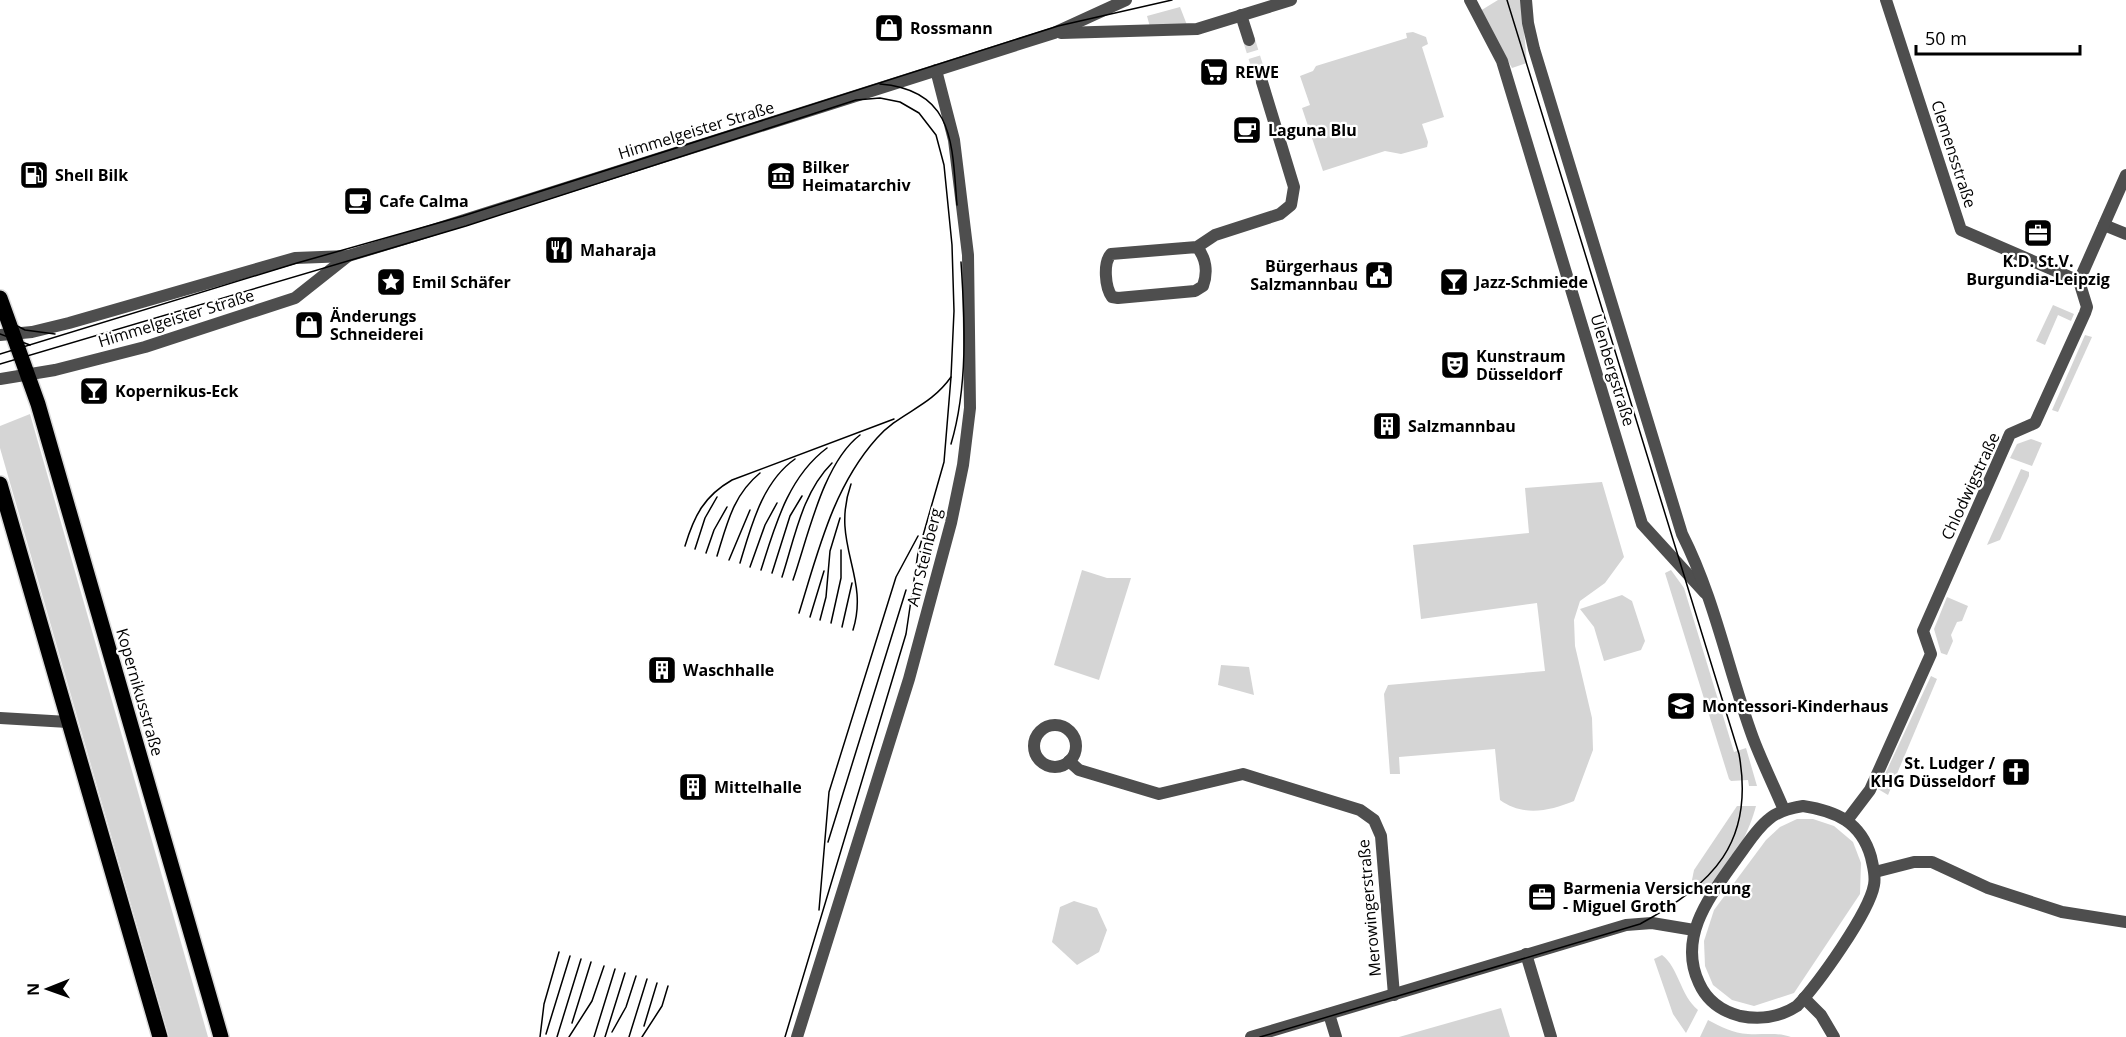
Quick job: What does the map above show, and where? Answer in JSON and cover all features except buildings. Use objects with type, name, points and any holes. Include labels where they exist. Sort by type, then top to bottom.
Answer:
[{"type":"main road","name":"Kopernikusstraße","points":[[0,298],[6,334],[28,374],[221,1037]]},
{"type":"main road","points":[[0,484],[160,1037]]},
{"type":"street","name":"Himmelgeister Straße","points":[[6,334],[32,332],[69,323],[295,258],[348,256],[1054,33],[1126,0]]},
{"type":"street","name":"Himmelgeister Straße","points":[[1054,33],[1197,29],[1291,0]]},
{"type":"street","name":"Ulenbergstraße","points":[[1470,0],[1502,61],[1642,524],[1684,573],[1708,596]]},
{"type":"street","name":"Ulenbergstraße","points":[[1526,0],[1534,50],[1682,534],[1696,562],[1708,596],[1753,739],[1784,810]]},
{"type":"street","name":"Clemensstraße","points":[[1886,0],[1961,230],[2079,281]]},
{"type":"street","points":[[1241,15],[1249,40]]},
{"type":"street","name":"Am Steinberg","points":[[797,1037],[909,679],[951,523],[963,465],[970,408],[968,255],[956,151],[936,70]]},
{"type":"street","points":[[1197,246],[1204,256],[1206,278],[1203,286],[1195,291],[1118,298],[1112,297],[1108,291],[1106,262],[1111,254],[1197,246],[1215,235],[1280,214],[1291,205],[1294,198],[1294,187],[1262,82]]},
{"type":"street","points":[[2079,281],[2126,175]]},
{"type":"street","points":[[2104,225],[2126,234]]},
{"type":"street","name":"Himmelgeister Straße","points":[[0,379],[145,347],[295,298],[348,256]]},
{"type":"street","name":"Chlodwigstraße","points":[[1848,819],[1870,790],[1931,654],[1923,631],[2010,434],[2035,423],[2085,313],[2087,306],[2079,281]]},
{"type":"street","points":[[0,718],[68,722]]},
{"type":"street","name":"Merowingerstraße","points":[[1069,761],[1079,770],[1158,794],[1243,774],[1360,810],[1374,820],[1382,836],[1394,995]]},
{"type":"street","points":[[1803,806],[1818,808],[1848,819],[1860,832],[1875,872],[1869,901],[1804,998],[1786,1013],[1757,1018],[1732,1014],[1712,1003],[1695,973],[1691,951],[1694,930],[1714,891],[1757,831],[1769,818],[1784,810],[1803,806]]},
{"type":"street","points":[[1875,872],[1914,862],[1932,862],[1988,888],[2062,912],[2126,922]]},
{"type":"street","name":"Merowingerstraße","points":[[1251,1037],[1626,925],[1652,923],[1694,930]]},
{"type":"street","points":[[1526,954],[1551,1037]]},
{"type":"street","points":[[1804,998],[1821,1016],[1834,1037]]},
{"type":"street","points":[[1329,1014],[1335,1037]]},
{"type":"shaded area","points":[[1498,0],[1521,0],[1527,63],[1512,68],[1480,11]]},
{"type":"shaded area","points":[[1180,7],[1187,25],[1150,27],[1147,16]]},
{"type":"shaded area","points":[[1413,32],[1426,37],[1428,44],[1422,47],[1444,117],[1422,124],[1428,142],[1427,147],[1401,154],[1385,151],[1323,171],[1302,108],[1310,105],[1300,76],[1313,71],[1316,66],[1407,38],[1406,33]]},
{"type":"shaded area","points":[[2053,305],[2074,314],[2071,321],[2058,315],[2045,345],[2036,341]]},
{"type":"shaded area","points":[[2085,335],[2092,337],[2058,412],[2052,410]]},
{"type":"shaded area","points":[[30,414],[208,1037],[169,1037],[0,448],[0,426]]},
{"type":"shaded area","points":[[2031,439],[2042,443],[2032,466],[2010,458],[2017,444]]},
{"type":"shaded area","points":[[2021,469],[2029,472],[2029,476],[2000,540],[1987,545]]},
{"type":"shaded area","points":[[1602,482],[1624,557],[1605,583],[1580,601],[1574,620],[1575,646],[1592,718],[1593,750],[1574,801],[1537,811],[1518,809],[1500,800],[1495,749],[1399,757],[1400,774],[1390,774],[1384,694],[1388,685],[1545,671],[1537,603],[1421,619],[1413,545],[1529,533],[1525,488]]},
{"type":"shaded area","points":[[1082,570],[1107,578],[1131,578],[1099,680],[1054,665]]},
{"type":"shaded area","points":[[1671,570],[1684,588],[1734,752],[1746,748],[1757,786],[1749,786],[1748,780],[1731,781],[1729,779],[1665,573]]},
{"type":"shaded area","points":[[1622,595],[1632,601],[1645,641],[1641,650],[1604,661],[1594,627],[1580,609]]},
{"type":"shaded area","points":[[1947,597],[1968,606],[1962,621],[1957,622],[1951,635],[1953,641],[1947,655],[1941,653],[1934,629]]},
{"type":"shaded area","points":[[1221,665],[1249,667],[1254,695],[1218,685]]},
{"type":"shaded area","points":[[1931,676],[1937,679],[1888,795],[1878,789]]},
{"type":"shaded area","points":[[1737,806],[1756,806],[1748,830],[1728,865],[1702,893],[1692,880],[1694,870]]},
{"type":"shaded area","points":[[1797,819],[1813,819],[1834,826],[1853,842],[1861,863],[1860,894],[1794,993],[1754,1006],[1732,1000],[1713,985],[1705,966],[1704,941],[1714,910],[1766,840],[1780,827]]},
{"type":"shaded area","points":[[1074,901],[1097,908],[1107,930],[1099,952],[1077,965],[1052,942],[1060,907]]},
{"type":"shaded area","points":[[1662,955],[1668,960],[1687,997],[1698,1010],[1686,1033],[1673,1014],[1654,959]]},
{"type":"shaded area","points":[[1501,1008],[1510,1037],[1399,1037]]},
{"type":"shaded area","points":[[1708,1020],[1737,1032],[1791,1037],[1700,1037]]},
{"type":"tunnel","points":[[1249,40],[1262,82]]},
{"type":"tram line","points":[[0,354],[297,263],[463,216],[1058,26],[1172,0]]},
{"type":"tram line","points":[[1260,1037],[1640,924],[1689,893],[1708,876],[1723,857],[1734,836],[1741,812],[1742,785],[1739,754],[1507,0]]},
{"type":"tram line","points":[[880,84],[905,88],[923,97],[936,109],[945,124],[950,142],[957,205]]},
{"type":"tram line","points":[[0,364],[466,226],[856,100],[880,98],[900,102],[919,113],[936,135],[944,165],[952,245],[954,311],[944,462],[918,553],[906,634],[785,1037]]},
{"type":"tram line","points":[[951,444],[963,377],[964,307],[961,262]]},
{"type":"tram line","points":[[0,317],[25,330],[55,334]]},
{"type":"tram line","points":[[0,334],[30,345]]},
{"type":"tram line","points":[[799,613],[820,544],[849,477],[862,457],[886,429],[933,396],[951,377]]},
{"type":"tram line","points":[[685,546],[696,516],[707,500],[722,486],[732,480],[894,419]]},
{"type":"tram line","points":[[793,580],[826,482],[836,463],[860,435]]},
{"type":"tram line","points":[[761,570],[778,520],[793,488],[802,473],[827,448]]},
{"type":"tram line","points":[[740,563],[759,506],[774,480],[795,459]]},
{"type":"tram line","points":[[782,577],[806,502],[813,488],[832,463]]},
{"type":"tram line","points":[[717,556],[737,500],[760,473]]},
{"type":"tram line","points":[[851,484],[846,505],[845,525],[857,593],[857,611],[853,630]]},
{"type":"tram line","points":[[772,573],[790,516],[802,496]]},
{"type":"tram line","points":[[695,549],[705,518],[717,497]]},
{"type":"tram line","points":[[750,567],[765,525],[777,503]]},
{"type":"tram line","points":[[706,553],[714,530],[727,507]]},
{"type":"tram line","points":[[729,560],[750,510]]},
{"type":"tram line","points":[[820,620],[826,597],[830,551],[840,518]]},
{"type":"tram line","points":[[819,910],[829,792],[896,577],[918,536]]},
{"type":"tram line","points":[[831,623],[841,578],[841,550]]},
{"type":"tram line","points":[[810,617],[824,571]]},
{"type":"tram line","points":[[842,627],[852,583]]},
{"type":"tram line","points":[[828,842],[906,590]]},
{"type":"tram line","points":[[540,1037],[544,1004],[559,952]]},
{"type":"tram line","points":[[546,1034],[570,956]]},
{"type":"tram line","points":[[557,1037],[581,959]]},
{"type":"tram line","points":[[572,1023],[591,962]]},
{"type":"tram line","points":[[569,1037],[592,1001],[604,966]]},
{"type":"tram line","points":[[594,1037],[615,969]]},
{"type":"tram line","points":[[605,1037],[625,973]]},
{"type":"tram line","points":[[612,1032],[626,1007],[636,976]]},
{"type":"tram line","points":[[629,1037],[647,979]]},
{"type":"tram line","points":[[644,1026],[657,983]]},
{"type":"tram line","points":[[642,1037],[662,1006],[668,986]]},
{"type":"place","name":"Rossmann","points":[[889,28]]},
{"type":"place","name":"REWE","points":[[1214,72]]},
{"type":"place","name":"Laguna Blu","points":[[1247,130]]},
{"type":"place","name":"Shell Bilk","points":[[34,175]]},
{"type":"place","name":"Bilker Heimatarchiv","points":[[781,176]]},
{"type":"place","name":"Cafe Calma","points":[[358,201]]},
{"type":"place","name":"K.D. St.V. Burgundia-Leipzig","points":[[2038,233]]},
{"type":"place","name":"Maharaja","points":[[559,250]]},
{"type":"place","name":"Bürgerhaus Salzmannbau","points":[[1379,275]]},
{"type":"place","name":"Emil Schäfer","points":[[391,282]]},
{"type":"place","name":"Jazz-Schmiede","points":[[1454,282]]},
{"type":"place","name":"Änderungs Schneiderei","points":[[309,325]]},
{"type":"place","name":"Kunstraum Düsseldorf","points":[[1455,365]]},
{"type":"place","name":"Kopernikus-Eck","points":[[94,391]]},
{"type":"place","name":"Salzmannbau","points":[[1387,426]]},
{"type":"place","name":"Waschhalle","points":[[662,670]]},
{"type":"place","name":"Montessori-Kinderhaus","points":[[1681,706]]},
{"type":"place","name":"St. Ludger / KHG Düsseldorf","points":[[2016,772]]},
{"type":"place","name":"Mittelhalle","points":[[693,787]]},
{"type":"place","name":"Barmenia Versicherung - Miguel Groth","points":[[1542,897]]}]
